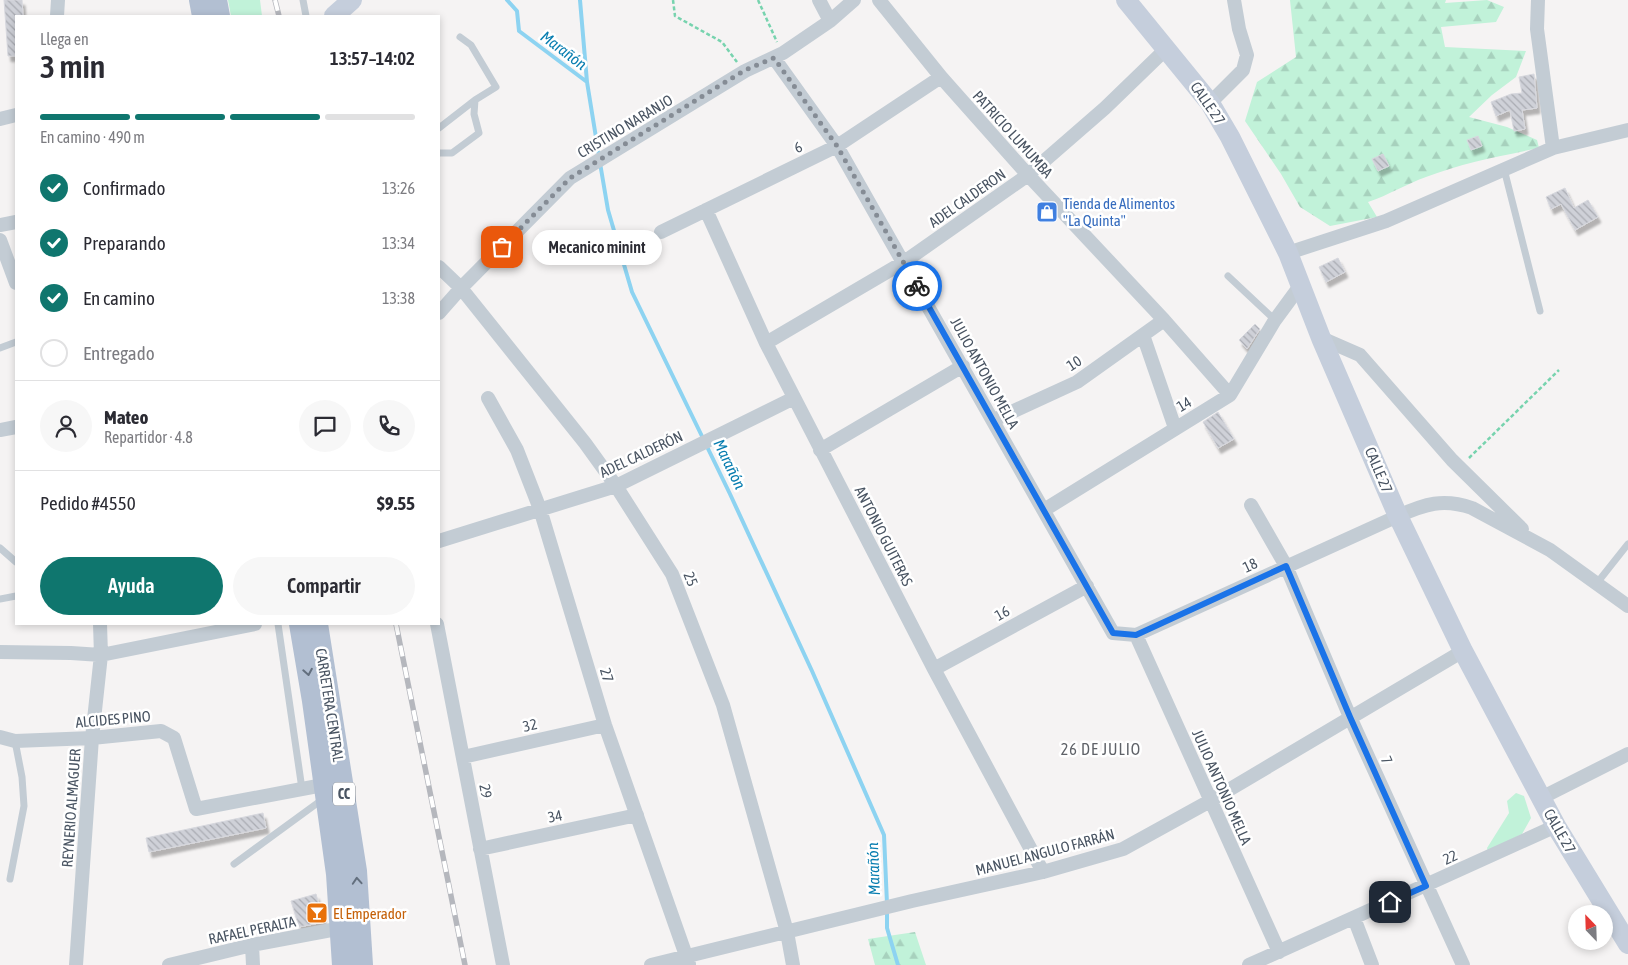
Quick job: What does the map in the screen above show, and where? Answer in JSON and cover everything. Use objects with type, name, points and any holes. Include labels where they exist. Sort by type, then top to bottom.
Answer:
[{"type":"main road","points":[[200,0],[202,15]]},
{"type":"main road","points":[[216,0],[219,15]]},
{"type":"main road","points":[[335,15],[352,0]]},
{"type":"main road","name":"CALLE 27","points":[[1126,0],[1210,103],[1250,176],[1288,253],[1321,338],[1398,516],[1463,651],[1556,826],[1628,944]]},
{"type":"main road","name":"CARRETERA CENTRAL","points":[[300,625],[312,701],[317,790],[337,874],[343,965]]},
{"type":"main road","name":"CARRETERA CENTRAL","points":[[317,625],[356,871],[362,965]]},
{"type":"street","points":[[57,15],[58,0]]},
{"type":"street","points":[[819,0],[830,21]]},
{"type":"street","name":"CRISTINO NARANJO","points":[[440,312],[461,288],[570,178],[745,70],[779,56],[830,21],[854,0]]},
{"type":"street","name":"PATRICIO LUMUMBA","points":[[879,0],[941,76],[1028,175],[1164,320],[1230,395]]},
{"type":"street","points":[[1210,103],[1243,70],[1247,54],[1239,29],[1234,0]]},
{"type":"street","points":[[1538,0],[1537,29],[1552,148]]},
{"type":"street","name":"ADEL CALDERON","points":[[766,344],[904,262],[1028,175],[1105,108],[1166,49]]},
{"type":"street","name":"JULIO ANTONIO MELLA","points":[[779,56],[837,146],[1113,633]]},
{"type":"street","name":"6","points":[[660,232],[837,146],[941,76]]},
{"type":"street","points":[[0,119],[15,115]]},
{"type":"street","points":[[1288,253],[1386,221],[1552,148],[1628,130]]},
{"type":"street","name":"ANTONIO GUITERAS","points":[[706,210],[766,344],[934,669],[1043,872]]},
{"type":"street","points":[[0,225],[15,222]]},
{"type":"street","points":[[0,240],[15,280]]},
{"type":"street","name":"25","points":[[440,268],[461,288],[585,443],[616,486],[672,574],[723,705],[787,932],[793,965]]},
{"type":"street","name":"14","points":[[1044,510],[1230,395],[1275,320],[1300,286]]},
{"type":"street","name":"10","points":[[994,420],[1077,382],[1164,320]]},
{"type":"street","points":[[1143,335],[1175,428]]},
{"type":"street","points":[[1321,338],[1360,355],[1460,468],[1533,540],[1597,582],[1628,606]]},
{"type":"street","points":[[820,450],[963,366]]},
{"type":"street","name":"27","points":[[488,398],[517,450],[540,510],[605,725],[688,961]]},
{"type":"street","name":"ADEL CALDERÓN","points":[[440,541],[616,486],[794,398]]},
{"type":"street","points":[[0,430],[15,426]]},
{"type":"street","name":"18","points":[[1113,633],[1136,635],[1423,505],[1438,502],[1463,505],[1533,540]]},
{"type":"street","name":"7","points":[[1251,505],[1286,566],[1350,717],[1463,965]]},
{"type":"street","name":"16","points":[[934,669],[1087,586]]},
{"type":"street","name":"REYNERIO ALMAGUER","points":[[76,965],[92,738],[101,655],[100,625]]},
{"type":"street","points":[[0,652],[101,655],[197,630],[245,625]]},
{"type":"street","name":"29","points":[[437,625],[503,965]]},
{"type":"street","name":"JULIO ANTONIO MELLA","points":[[1136,635],[1279,952]]},
{"type":"street","name":"MANUEL ANGULO FARRÁN","points":[[651,965],[688,961],[787,932],[912,901],[1043,872],[1122,849],[1210,801],[1463,651]]},
{"type":"street","name":"32","points":[[463,757],[605,725]]},
{"type":"street","name":"ALCIDES PINO","points":[[0,737],[15,741],[92,738],[161,731],[174,738],[196,808],[317,790]]},
{"type":"street","points":[[1541,798],[1628,754]]},
{"type":"street","name":"34","points":[[480,849],[636,815]]},
{"type":"street","name":"22","points":[[1249,965],[1556,826]]},
{"type":"street","points":[[1354,918],[1372,965]]},
{"type":"street","name":"RAFAEL PERALTA","points":[[169,965],[252,945],[342,928]]},
{"type":"street","points":[[252,945],[253,965]]},
{"type":"lane","points":[[302,0],[306,15]]},
{"type":"lane","points":[[440,127],[475,100],[496,87],[471,45],[460,37]]},
{"type":"lane","points":[[440,153],[452,153],[479,133],[474,114],[475,100]]},
{"type":"lane","points":[[1504,169],[1540,311]]},
{"type":"lane","points":[[1228,276],[1275,320]]},
{"type":"lane","points":[[0,348],[15,342]]},
{"type":"lane","points":[[1597,582],[1628,544]]},
{"type":"lane","points":[[0,548],[15,561]]},
{"type":"lane","points":[[0,598],[15,596]]},
{"type":"lane","points":[[234,864],[317,790],[278,625]]},
{"type":"lane","points":[[10,879],[24,806],[22,777],[15,741]]},
{"type":"path","points":[[673,0],[675,16],[722,42],[745,70]]},
{"type":"path","points":[[758,0],[779,56]]},
{"type":"path","points":[[1460,468],[1559,370]]},
{"type":"green space","points":[[228,0],[260,0],[262,15],[231,15]]},
{"type":"green space","points":[[1290,0],[1446,0],[1445,3],[1487,0],[1504,7],[1496,22],[1441,27],[1445,47],[1526,51],[1516,77],[1492,95],[1469,117],[1507,127],[1537,140],[1539,148],[1468,164],[1426,177],[1368,202],[1377,217],[1330,226],[1300,207],[1281,174],[1245,121],[1257,82],[1296,57]]},
{"type":"green space","points":[[1516,793],[1524,796],[1531,818],[1522,834],[1488,852],[1487,848],[1509,813],[1507,801]]},
{"type":"green space","points":[[915,932],[926,965],[875,965],[868,939]]},
{"type":"building","points":[[4,0],[22,0],[23,15],[15,15],[15,56],[8,56]]},
{"type":"building","points":[[1534,74],[1537,108],[1522,110],[1525,129],[1514,131],[1510,110],[1496,116],[1491,102],[1511,94],[1522,93],[1519,77]]},
{"type":"building","points":[[1478,136],[1482,146],[1471,150],[1467,140]]},
{"type":"building","points":[[1383,154],[1389,166],[1378,171],[1372,159]]},
{"type":"building","points":[[1565,188],[1574,208],[1588,200],[1598,217],[1575,230],[1561,204],[1551,209],[1546,197]]},
{"type":"building","points":[[1338,258],[1345,272],[1326,282],[1319,267]]},
{"type":"building","points":[[1255,324],[1260,329],[1247,349],[1239,340]]},
{"type":"building","points":[[1218,412],[1234,439],[1218,448],[1203,422]]},
{"type":"building","points":[[263,813],[266,828],[149,852],[146,838]]},
{"type":"building","points":[[316,894],[324,922],[299,927],[291,901]]},
{"type":"waterway","name":"Marañón","points":[[507,0],[517,11],[519,31],[587,82],[599,156]]},
{"type":"waterway","points":[[580,0],[587,82]]},
{"type":"waterway","name":"Marañón","points":[[600,163],[608,210],[632,292],[730,494],[812,671],[884,835],[887,904]]},
{"type":"waterway","name":"Marañón","points":[[887,911],[887,928],[898,965]]},
{"type":"railway","points":[[275,0],[279,15]]},
{"type":"railway","points":[[396,625],[465,965]]},
{"type":"way so far","points":[[502,247],[570,178],[745,70],[774,58],[837,146],[917,286]]},
{"type":"place","name":"Tienda de Alimentos \"La Quinta\"","points":[[1047,212]]},
{"type":"place","name":"Mecanico minint","points":[[502,247]]},
{"type":"place","name":"El Emperador","points":[[317,913]]},
{"type":"district","name":"26 DE JULIO","points":[[1101,749]]},
{"type":"route","points":[[917,286],[1113,633],[1136,635],[1286,566],[1350,717],[1426,886],[1390,902]]}]
